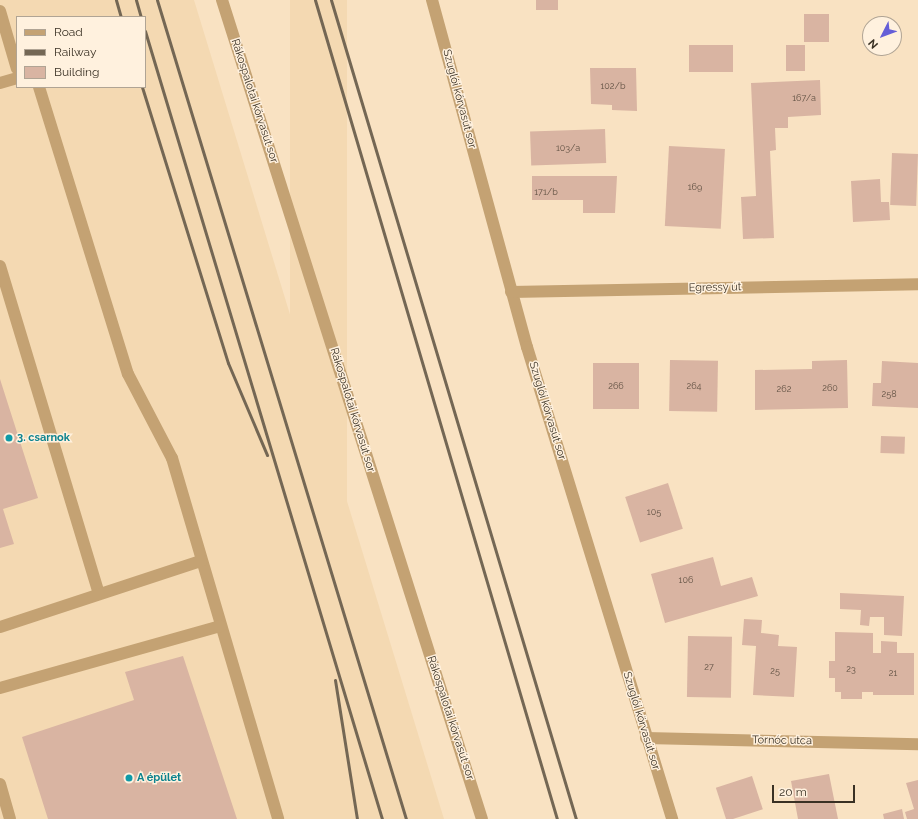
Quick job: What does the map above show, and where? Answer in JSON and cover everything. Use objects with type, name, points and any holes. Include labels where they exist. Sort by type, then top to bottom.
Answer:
[{"type":"street","name":"Rákospalotai körvasút sor","points":[[222,0],[482,819]]},
{"type":"street","name":"Szuglói körvasút sor","points":[[432,0],[511,292],[672,819]]},
{"type":"street","points":[[0,11],[16,66]]},
{"type":"street","points":[[0,83],[16,78]]},
{"type":"street","points":[[39,88],[128,374],[172,458],[220,626],[278,819]]},
{"type":"street","points":[[0,266],[99,593]]},
{"type":"street","name":"Egressy út","points":[[511,292],[918,284]]},
{"type":"street","points":[[0,627],[99,593],[201,561]]},
{"type":"street","points":[[0,688],[220,626]]},
{"type":"street","name":"Tornóc utca","points":[[646,738],[918,744]]},
{"type":"street","points":[[0,784],[10,819]]},
{"type":"shaded area","points":[[0,0],[194,0],[444,819],[0,819]]},
{"type":"shaded area","points":[[290,0],[347,0],[347,819],[290,819]]},
{"type":"building","points":[[536,0],[558,0],[558,10],[536,10]]},
{"type":"building","points":[[804,14],[829,14],[829,42],[804,42]]},
{"type":"building","points":[[689,45],[733,45],[733,72],[689,72]]},
{"type":"building","points":[[786,45],[805,45],[805,71],[786,71]]},
{"type":"building","points":[[590,68],[636,68],[637,111],[612,110],[612,105],[591,104]]},
{"type":"building","points":[[820,80],[821,115],[788,117],[788,128],[775,128],[776,150],[770,151],[774,238],[743,239],[741,197],[756,196],[751,83]]},
{"type":"building","points":[[605,129],[606,163],[531,166],[530,132]]},
{"type":"building","points":[[669,146],[725,149],[721,229],[665,226]]},
{"type":"building","points":[[892,153],[918,154],[916,206],[890,205]]},
{"type":"building","points":[[532,176],[617,176],[615,213],[583,213],[583,200],[532,200]]},
{"type":"building","points":[[880,179],[881,202],[889,202],[890,220],[853,222],[851,181]]},
{"type":"building","points":[[670,360],[718,361],[717,412],[669,411]]},
{"type":"building","points":[[847,360],[848,408],[755,410],[755,370],[812,369],[812,361]]},
{"type":"building","points":[[882,361],[918,363],[918,408],[872,406],[873,383],[881,383]]},
{"type":"building","points":[[593,363],[639,363],[639,409],[593,409]]},
{"type":"building","name":"3. csarnok","points":[[0,379],[38,498],[3,509],[14,544],[0,548]]},
{"type":"building","points":[[881,436],[905,437],[904,454],[880,453]]},
{"type":"building","points":[[668,483],[683,529],[640,543],[625,497]]},
{"type":"building","points":[[713,557],[721,586],[752,577],[758,596],[665,623],[651,574]]},
{"type":"building","points":[[840,593],[904,596],[902,636],[884,635],[884,617],[870,617],[869,626],[860,625],[861,610],[840,609]]},
{"type":"building","points":[[744,619],[762,620],[761,633],[779,635],[778,646],[797,647],[794,697],[753,695],[756,646],[742,645]]},
{"type":"building","points":[[835,632],[873,633],[873,653],[881,653],[881,641],[897,642],[897,653],[914,653],[914,695],[873,695],[873,692],[862,692],[862,699],[841,699],[841,692],[835,692],[835,678],[829,678],[829,661],[835,661]]},
{"type":"building","points":[[688,636],[732,637],[731,698],[687,697]]},
{"type":"building","name":"A épület","points":[[183,656],[237,819],[48,819],[22,737],[134,700],[125,672]]},
{"type":"building","points":[[829,774],[838,819],[798,819],[791,781]]},
{"type":"building","points":[[752,776],[763,809],[733,819],[726,819],[716,788]]},
{"type":"building","points":[[918,780],[918,819],[907,819],[905,812],[914,809],[906,783]]},
{"type":"building","points":[[902,809],[904,819],[884,819],[883,814]]},
{"type":"railway","points":[[116,0],[121,16]]},
{"type":"railway","points":[[136,0],[141,16]]},
{"type":"railway","points":[[157,0],[406,819]]},
{"type":"railway","points":[[315,0],[557,819]]},
{"type":"railway","points":[[331,0],[576,819]]},
{"type":"railway","points":[[146,34],[382,819]]},
{"type":"railway","points":[[142,88],[228,363],[267,455]]},
{"type":"railway","points":[[335,680],[357,819]]},
{"type":"place","name":"3. csarnok","points":[[9,438]]},
{"type":"place","name":"A épület","points":[[129,778]]}]
